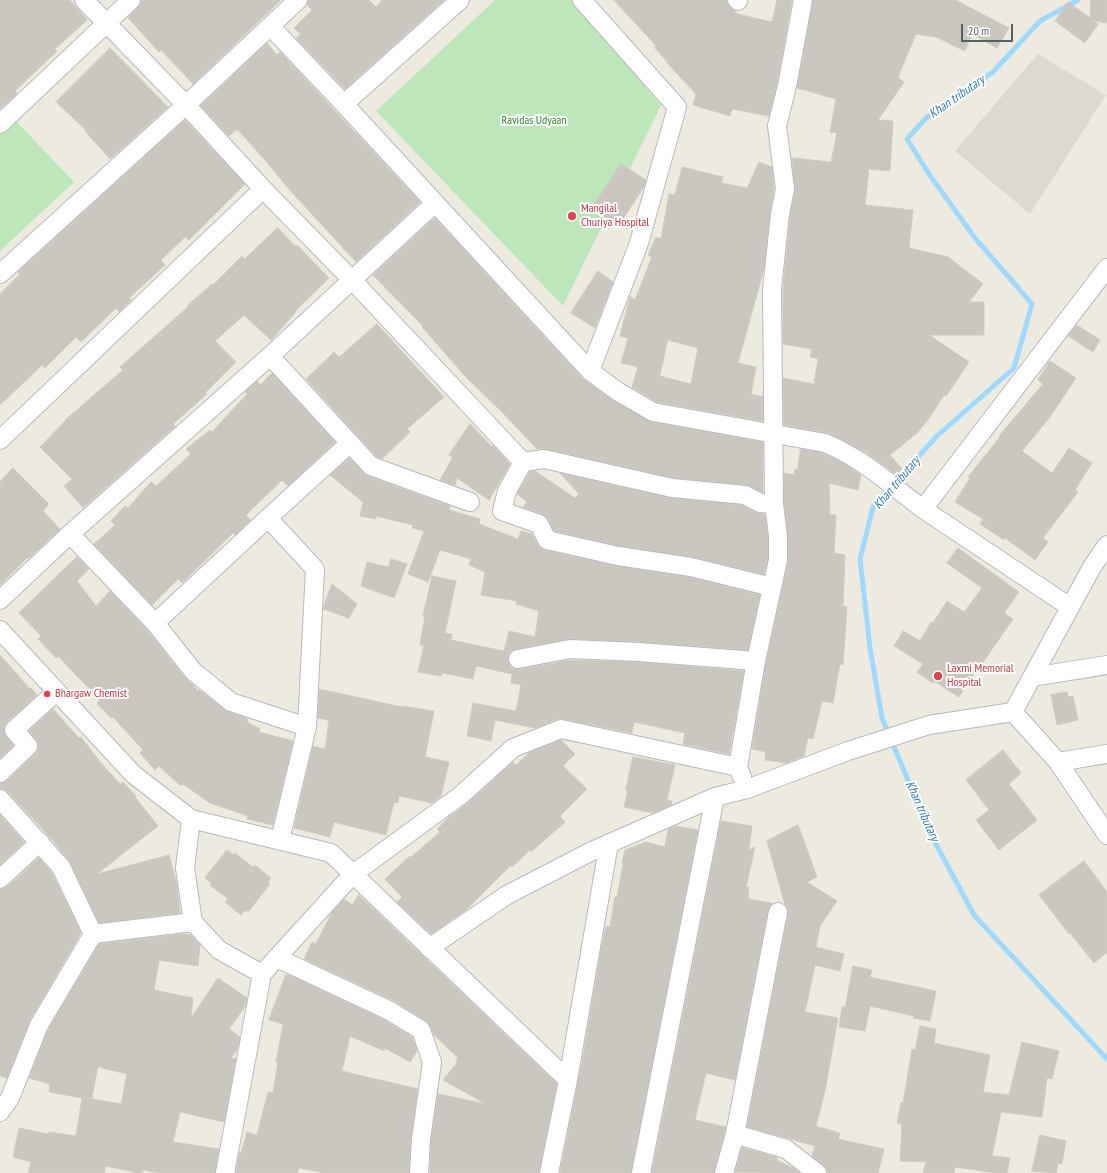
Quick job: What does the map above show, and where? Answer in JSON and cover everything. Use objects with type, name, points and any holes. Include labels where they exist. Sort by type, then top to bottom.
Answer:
[{"type":"street","points":[[84,0],[186,105],[263,189],[353,280],[523,462]]},
{"type":"street","points":[[0,124],[131,0]]},
{"type":"street","points":[[0,274],[186,105],[298,0]]},
{"type":"street","points":[[344,104],[460,0]]},
{"type":"street","points":[[582,0],[677,107],[639,242],[590,371]]},
{"type":"street","points":[[747,789],[738,767],[756,661],[778,560],[778,536],[774,504],[772,289],[780,214],[785,189],[777,126],[787,86],[803,0]]},
{"type":"street","points":[[270,26],[344,104],[590,371],[617,391],[653,412],[825,442],[838,448],[873,471],[918,505],[1070,607]]},
{"type":"street","points":[[0,440],[263,189]]},
{"type":"street","points":[[0,600],[70,534],[270,356],[435,203]]},
{"type":"street","points":[[918,505],[1107,268]]},
{"type":"street","points":[[270,356],[371,466],[470,502]]},
{"type":"street","points":[[155,623],[350,443]]},
{"type":"street","points":[[523,462],[544,459],[672,488],[745,495],[760,503],[774,504]]},
{"type":"street","points":[[523,462],[507,491],[502,511],[539,524],[546,540],[618,556],[691,567],[772,587]]},
{"type":"street","points":[[268,518],[315,569],[307,727],[280,840]]},
{"type":"street","points":[[70,534],[155,623],[193,671],[231,702],[307,727]]},
{"type":"street","points":[[1013,712],[1092,567],[1107,545]]},
{"type":"street","points":[[0,630],[133,774],[191,819],[331,853],[568,1080]]},
{"type":"street","points":[[518,659],[570,649],[639,652],[756,661]]},
{"type":"street","points":[[1032,677],[1107,665]]},
{"type":"street","points":[[0,773],[28,746],[14,730],[56,692]]},
{"type":"street","points":[[429,948],[507,895],[609,843],[715,797],[747,789],[848,751],[929,725],[1013,712]]},
{"type":"street","points":[[1013,712],[1058,762],[1107,834]]},
{"type":"street","points":[[225,1173],[262,974],[354,874],[461,795],[513,748],[561,729],[738,767]]},
{"type":"street","points":[[1058,762],[1107,754]]},
{"type":"street","points":[[641,1173],[715,797]]},
{"type":"street","points":[[0,799],[61,867],[93,934]]},
{"type":"street","points":[[191,819],[185,868],[193,922],[219,950],[262,974]]},
{"type":"street","points":[[0,879],[40,842]]},
{"type":"street","points":[[549,1173],[568,1080],[609,843]]},
{"type":"street","points":[[724,1173],[735,1134],[778,912]]},
{"type":"street","points":[[93,934],[193,922]]},
{"type":"street","points":[[0,1112],[10,1098],[39,1025],[93,934]]},
{"type":"street","points":[[277,958],[390,1011],[421,1030],[432,1062],[421,1139],[419,1173]]},
{"type":"street","points":[[735,1134],[786,1149],[817,1173]]},
{"type":"shaded area","points":[[1038,54],[1106,95],[1030,214],[955,151]]},
{"type":"green space","name":"Ravidas Udyaan","points":[[495,0],[571,0],[661,105],[563,306],[376,111]]},
{"type":"green space","points":[[12,117],[74,182],[0,251],[0,128]]},
{"type":"building","points":[[0,0],[70,0],[87,20],[55,49],[57,51],[15,91],[17,94],[0,109]]},
{"type":"building","points":[[141,0],[281,0],[193,84],[161,50],[159,52],[128,18],[138,7]]},
{"type":"building","points":[[308,0],[369,0],[376,7],[382,0],[444,0],[345,89],[296,38],[301,34],[294,28],[312,10],[307,5]]},
{"type":"building","points":[[614,0],[726,0],[730,7],[738,14],[772,22],[777,0],[792,0],[777,84],[769,116],[732,109],[730,116],[693,105],[696,94],[667,63],[654,47],[656,46]]},
{"type":"building","points":[[813,0],[955,0],[1009,28],[997,48],[972,34],[965,51],[936,37],[916,34],[898,77],[904,82],[878,120],[893,121],[890,171],[869,169],[865,205],[913,210],[909,248],[948,257],[983,284],[969,302],[984,302],[984,335],[929,335],[969,362],[946,396],[944,395],[928,420],[917,433],[890,455],[903,470],[897,475],[867,453],[829,433],[784,425],[783,378],[814,384],[818,359],[810,357],[812,349],[783,344],[783,290],[790,216],[795,191],[792,158],[831,162],[837,133],[830,132],[836,99],[797,88]]},
{"type":"building","points":[[1091,0],[1107,0],[1107,23],[1093,21],[1098,24],[1085,43],[1055,21],[1068,2],[1090,18]]},
{"type":"building","points":[[267,43],[277,55],[280,52],[420,202],[356,262],[287,187],[237,129],[229,136],[201,106]]},
{"type":"building","points":[[110,48],[168,107],[110,159],[85,131],[86,130],[56,102]]},
{"type":"building","points":[[185,120],[245,184],[189,240],[185,237],[161,260],[165,265],[129,298],[131,300],[119,312],[116,308],[81,342],[76,337],[45,368],[42,365],[0,405],[0,294],[20,274],[18,272]]},
{"type":"building","points":[[759,162],[772,167],[774,189],[764,269],[738,363],[756,367],[751,394],[763,397],[763,421],[657,402],[632,387],[638,367],[621,363],[628,338],[620,336],[630,296],[635,300],[652,257],[648,255],[656,237],[661,239],[669,194],[675,195],[682,167],[723,177],[721,183],[747,188]],"holes":[[[668,340],[698,348],[691,384],[660,376]]]},
{"type":"building","points":[[621,164],[646,180],[644,187],[619,225],[592,208]]},
{"type":"building","points":[[435,218],[582,378],[611,399],[651,422],[763,442],[763,493],[746,485],[674,478],[546,449],[537,449],[466,377],[422,327],[423,326],[373,275]]},
{"type":"building","points":[[278,228],[329,278],[295,311],[296,312],[271,340],[244,315],[215,341],[236,362],[205,393],[207,394],[173,424],[175,426],[83,508],[64,486],[72,479],[40,447],[65,420],[123,370],[120,367],[188,307],[187,306],[212,284],[213,285],[242,256],[244,259]]},
{"type":"building","points":[[598,271],[613,282],[595,328],[571,313]]},
{"type":"building","points":[[377,324],[444,397],[407,429],[410,432],[382,459],[377,457],[306,379],[334,352],[339,357]]},
{"type":"building","points":[[1077,325],[1100,340],[1093,352],[1068,336]]},
{"type":"building","points":[[1050,361],[1076,378],[1050,417],[1022,451],[1052,473],[1069,448],[1092,463],[1075,490],[1078,492],[1043,538],[1048,542],[1035,560],[1005,538],[1004,540],[980,524],[983,519],[955,502],[970,478],[968,477],[1000,437],[999,436],[1043,384],[1038,380]]},
{"type":"building","points":[[272,373],[335,442],[288,486],[282,480],[246,515],[250,520],[235,535],[233,533],[182,583],[178,579],[152,605],[94,544],[115,525],[111,521],[125,506],[128,508],[151,482],[156,486],[191,454],[186,449],[210,430],[212,432],[247,394],[245,392],[257,381],[260,385]]},
{"type":"building","points":[[470,424],[492,447],[493,445],[510,464],[489,500],[457,478],[455,485],[440,480],[453,457],[449,455]]},
{"type":"building","points":[[801,449],[822,453],[846,465],[861,475],[858,490],[829,483],[830,515],[836,515],[834,553],[845,555],[843,606],[847,607],[843,665],[840,664],[833,703],[822,701],[813,739],[808,738],[804,756],[786,763],[765,760],[766,752],[752,749],[766,663],[788,562],[788,536],[784,503],[784,473],[794,475],[795,469],[797,470]]},
{"type":"building","points":[[349,458],[367,476],[450,506],[449,510],[480,519],[479,524],[518,539],[521,531],[532,534],[538,545],[544,550],[616,566],[689,577],[760,595],[748,650],[640,642],[570,639],[516,649],[511,651],[508,656],[510,666],[514,669],[571,660],[638,662],[744,671],[729,754],[683,744],[685,733],[634,722],[632,733],[563,719],[557,719],[548,723],[544,722],[546,724],[535,728],[495,720],[491,741],[467,736],[473,703],[516,711],[521,685],[511,683],[512,674],[476,666],[473,679],[442,673],[441,676],[418,672],[424,645],[420,645],[425,616],[423,616],[432,576],[456,581],[445,633],[452,634],[451,640],[504,651],[509,631],[535,637],[539,611],[516,604],[517,601],[481,595],[485,572],[469,565],[471,559],[440,550],[428,582],[408,574],[424,531],[412,528],[413,525],[376,516],[376,519],[360,516],[363,502],[330,475]]},
{"type":"building","points":[[13,468],[49,504],[43,511],[60,529],[29,558],[28,557],[0,585],[0,482]]},
{"type":"building","points":[[535,471],[575,498],[579,494],[560,473],[670,498],[742,505],[755,512],[765,514],[768,537],[768,559],[764,574],[693,557],[620,546],[554,531],[548,519],[543,514],[523,507],[527,502],[517,494],[530,472]]},
{"type":"building","points":[[958,548],[1019,592],[1004,613],[1013,619],[977,671],[976,670],[959,697],[934,681],[932,683],[917,672],[923,664],[894,646],[903,631],[920,641],[931,622],[933,623],[947,601],[964,612],[982,588],[947,563]]},
{"type":"building","points":[[77,557],[89,569],[77,581],[96,606],[110,591],[147,630],[185,678],[198,691],[199,690],[225,710],[246,718],[248,720],[247,722],[260,729],[259,732],[293,741],[273,825],[247,819],[248,816],[210,803],[183,784],[181,786],[159,766],[155,770],[140,753],[143,750],[113,717],[111,718],[97,703],[100,700],[58,656],[56,658],[38,639],[41,636],[19,613]]},
{"type":"building","points":[[391,559],[407,564],[394,598],[361,586],[367,562],[388,567]]},
{"type":"building","points":[[332,584],[357,604],[349,618],[323,609]]},
{"type":"building","points":[[0,655],[37,695],[4,726],[4,732],[14,745],[0,758]]},
{"type":"building","points":[[319,689],[402,707],[434,711],[425,757],[449,762],[441,796],[432,803],[399,796],[398,803],[394,802],[386,835],[334,822],[330,837],[294,828],[313,746],[325,749],[329,720],[318,718]]},
{"type":"building","points":[[1067,692],[1068,697],[1073,696],[1078,720],[1057,725],[1051,695]]},
{"type":"building","points":[[53,709],[79,738],[81,737],[100,762],[120,784],[123,782],[136,796],[135,797],[158,826],[97,874],[169,855],[177,885],[180,913],[99,923],[69,860],[8,792],[4,789],[0,789],[0,783],[7,781],[36,753],[38,743],[29,731]]},
{"type":"building","points":[[561,740],[575,754],[563,766],[587,789],[560,816],[565,822],[531,852],[530,850],[512,867],[511,865],[466,910],[431,934],[397,902],[402,897],[385,879],[410,856],[411,857],[440,832],[437,829],[448,818],[468,803],[513,762],[516,765],[530,752]]},
{"type":"building","points":[[1003,750],[1021,773],[1009,784],[1037,820],[999,850],[976,820],[989,810],[966,780]]},
{"type":"building","points":[[633,757],[675,765],[667,800],[672,801],[671,805],[653,813],[624,807]]},
{"type":"building","points":[[0,815],[24,842],[0,865]]},
{"type":"building","points":[[721,821],[752,826],[749,850],[755,847],[746,887],[749,887],[748,899],[772,903],[768,910],[735,1080],[706,1073],[695,1120],[726,1127],[714,1173],[652,1173]]},
{"type":"building","points":[[798,825],[817,877],[807,882],[837,901],[820,926],[816,947],[844,954],[840,971],[815,965],[805,1012],[838,1018],[825,1091],[816,1126],[840,1133],[838,1139],[884,1149],[878,1173],[827,1173],[827,1169],[824,1165],[812,1156],[815,1146],[747,1127],[788,914],[788,909],[785,905],[767,841]]},
{"type":"building","points":[[676,826],[698,830],[631,1173],[560,1173],[584,1052],[601,950],[606,926],[610,927],[625,850],[646,842],[665,847],[668,829]]},
{"type":"building","points":[[227,850],[234,855],[235,853],[253,867],[255,865],[271,878],[268,882],[270,884],[248,912],[245,910],[241,915],[225,902],[228,899],[210,885],[211,883],[205,878]]},
{"type":"building","points":[[39,858],[52,873],[81,933],[30,1020],[7,1078],[0,1076],[0,889],[7,887]]},
{"type":"building","points":[[1084,861],[1107,892],[1107,952],[1094,963],[1070,933],[1069,934],[1039,895]]},
{"type":"building","points":[[359,895],[557,1084],[539,1173],[430,1173],[431,1140],[438,1094],[486,1104],[443,1080],[457,1063],[456,1061],[458,1058],[434,1035],[431,1027],[426,1021],[394,1001],[304,959],[312,942],[316,944],[332,912],[344,899],[352,905]]},
{"type":"building","points":[[183,934],[191,935],[200,945],[198,966],[159,960],[154,990],[193,998],[191,1018],[218,978],[247,998],[246,1005],[229,1029],[240,1037],[237,1050],[231,1058],[236,1059],[224,1122],[180,1112],[173,1142],[219,1149],[215,1173],[160,1173],[143,1170],[142,1173],[138,1173],[106,1166],[104,1173],[28,1173],[31,1162],[13,1157],[19,1128],[48,1134],[49,1132],[76,1136],[82,1098],[49,1092],[50,1084],[29,1078],[48,1030],[99,944]],"holes":[[[98,1067],[127,1074],[121,1104],[92,1099]]]},
{"type":"building","points":[[853,966],[872,970],[870,977],[936,991],[930,1021],[913,1018],[914,1016],[870,1006],[865,1031],[839,1027],[842,1007],[845,1007]]},
{"type":"building","points":[[286,975],[292,976],[385,1020],[412,1037],[417,1051],[410,1062],[385,1048],[384,1051],[350,1036],[342,1071],[418,1089],[411,1138],[409,1173],[325,1173],[299,1168],[297,1173],[236,1173],[239,1153],[241,1153],[247,1132],[257,1135],[268,1092],[273,1093],[278,1062],[276,1062],[283,1024],[269,1020]]},
{"type":"building","points":[[920,1026],[936,1029],[934,1043],[990,1055],[983,1092],[1009,1095],[1022,1042],[1059,1051],[1052,1079],[1047,1078],[1042,1117],[1001,1112],[992,1156],[1010,1158],[1007,1173],[955,1167],[954,1173],[923,1173],[926,1162],[900,1161],[902,1124],[897,1123],[901,1102],[903,1103],[912,1049],[915,1050]]},
{"type":"building","points":[[1040,1135],[1066,1141],[1062,1164],[1058,1163],[1056,1173],[1032,1171]]},
{"type":"building","points":[[742,1147],[777,1157],[777,1160],[800,1173],[735,1172]]},
{"type":"waterway","name":"Khan tributary","points":[[1078,0],[1040,21],[993,72],[927,117],[907,139],[929,174],[975,238],[1032,304],[1014,368],[937,436],[873,507],[860,559],[870,648],[882,718],[930,833],[974,915],[1107,1059]]},
{"type":"place","name":"Mangilal Churiya Hospital","points":[[572,216]]},
{"type":"place","name":"Laxmi Memorial Hospital","points":[[938,676]]},
{"type":"place","name":"Bhargaw Chemist","points":[[47,694]]}]
